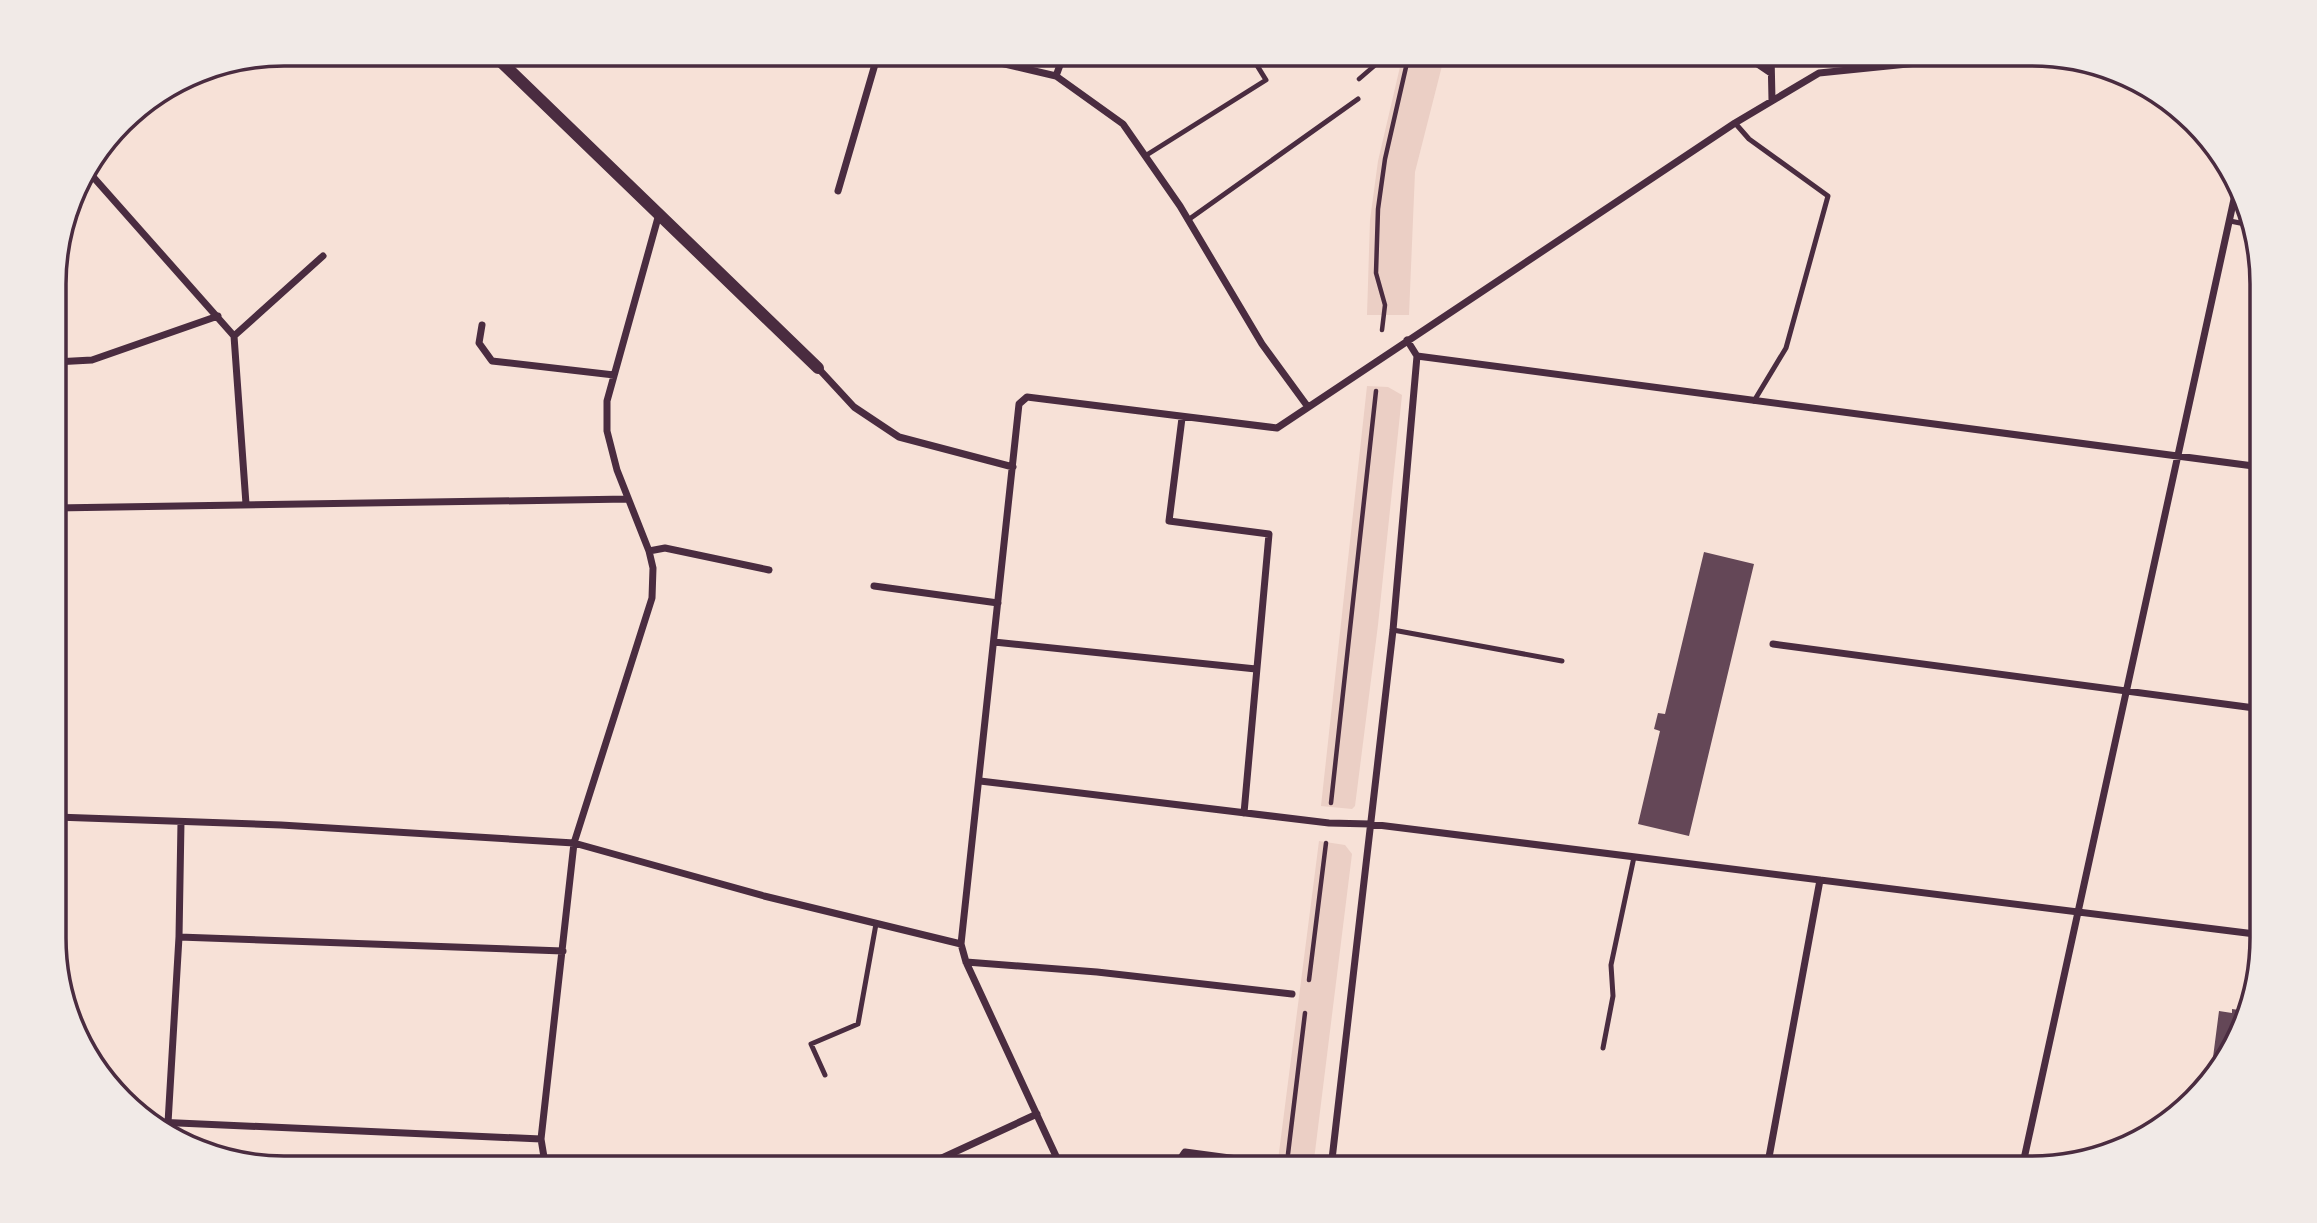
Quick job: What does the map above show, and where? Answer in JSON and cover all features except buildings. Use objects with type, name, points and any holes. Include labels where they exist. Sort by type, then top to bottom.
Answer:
[{"type":"street","points":[[1761,66],[1771,73]]},
{"type":"street","points":[[1771,66],[1773,100]]},
{"type":"street","points":[[1056,1156],[966,962],[961,944],[1019,404],[1027,397],[1277,428],[1773,100],[1819,73],[1887,66]]},
{"type":"street","points":[[506,67],[818,368],[854,407],[900,437],[1013,467]]},
{"type":"street","points":[[838,191],[874,67]]},
{"type":"street","points":[[1016,67],[1056,76],[1123,124],[1188,220],[1262,344],[1308,407]]},
{"type":"street","points":[[1056,76],[1059,67]]},
{"type":"street","points":[[95,179],[234,335],[246,504]]},
{"type":"street","points":[[2025,1156],[2234,201]]},
{"type":"street","points":[[544,1156],[541,1139],[574,843],[652,598],[653,568],[644,533],[617,470],[607,431],[607,401],[660,214]]},
{"type":"street","points":[[234,335],[323,256]]},
{"type":"street","points":[[67,361],[92,360],[218,316]]},
{"type":"street","points":[[482,325],[479,343],[492,361],[614,375]]},
{"type":"street","points":[[1404,342],[1418,356],[2250,466]]},
{"type":"street","points":[[1332,1156],[1393,630],[1418,356]]},
{"type":"street","points":[[1182,418],[1170,521],[1269,534],[1244,813]]},
{"type":"street","points":[[67,508],[628,499]]},
{"type":"street","points":[[649,551],[666,548],[769,570]]},
{"type":"street","points":[[874,586],[998,603]]},
{"type":"street","points":[[994,642],[1256,668]]},
{"type":"street","points":[[1773,644],[2250,707]]},
{"type":"street","points":[[980,781],[1329,823],[1370,824],[2250,933]]},
{"type":"street","points":[[66,817],[281,825],[574,843],[876,925],[961,944]]},
{"type":"street","points":[[181,822],[179,937],[168,1122],[541,1139]]},
{"type":"street","points":[[1769,1156],[1820,880]]},
{"type":"street","points":[[179,937],[563,951]]},
{"type":"street","points":[[966,962],[1097,972],[1292,994]]},
{"type":"street","points":[[946,1156],[1037,1114]]},
{"type":"street","points":[[1182,1156],[1185,1152],[1215,1156]]},
{"type":"lane","points":[[1145,156],[1266,80],[1258,66]]},
{"type":"lane","points":[[1188,220],[1358,99]]},
{"type":"lane","points":[[1735,123],[1749,139],[1828,196],[1786,348],[1754,401]]},
{"type":"lane","points":[[2230,221],[2241,223]]},
{"type":"lane","points":[[1393,630],[1562,661]]},
{"type":"lane","points":[[1603,1048],[1613,996],[1611,965],[1634,857]]},
{"type":"lane","points":[[825,1075],[811,1044],[858,1024],[876,925]]},
{"type":"path","points":[[1358,99],[1353,84],[1374,66]]},
{"type":"path","points":[[1307,993],[1329,823],[1385,305],[1376,273],[1378,209],[1385,159],[1406,66]]},
{"type":"path","points":[[1288,1155],[1306,1007]]},
{"type":"shaded area","points":[[1400,66],[1442,66],[1415,172],[1409,315],[1367,315],[1370,220],[1378,161]]},
{"type":"shaded area","points":[[1367,386],[1388,387],[1402,395],[1378,625],[1355,806],[1352,809],[1321,806]]},
{"type":"shaded area","points":[[1319,841],[1345,845],[1352,854],[1314,1156],[1279,1156]]}]
